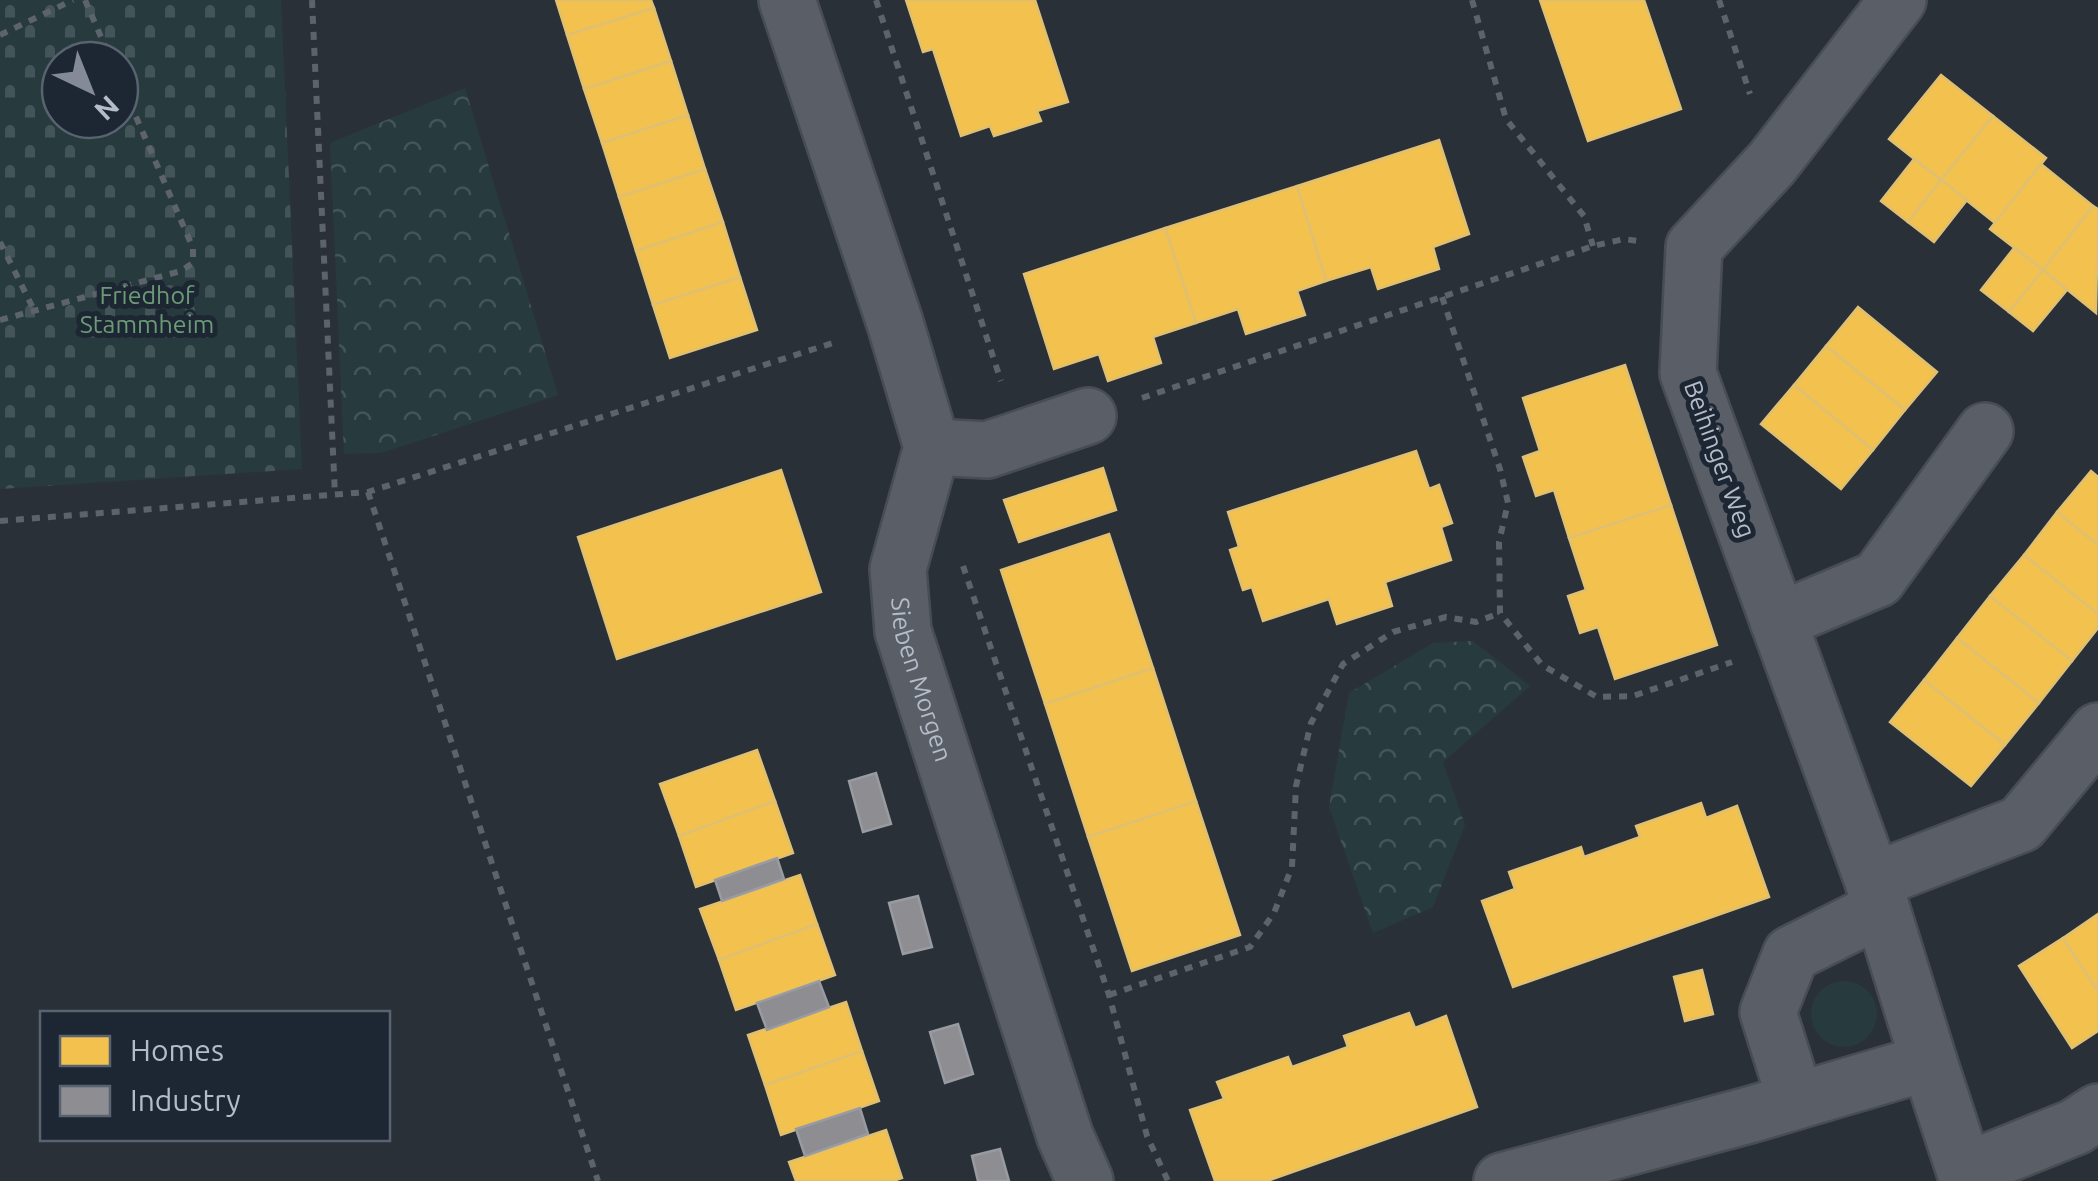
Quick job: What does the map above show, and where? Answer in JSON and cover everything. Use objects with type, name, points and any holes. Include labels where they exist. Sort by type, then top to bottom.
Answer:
[{"type":"street","points":[[787,0],[932,446],[986,450],[1088,416]]},
{"type":"street","points":[[1694,248],[1772,163],[1898,0]]},
{"type":"street","name":"Beihinger Weg","points":[[1694,248],[1688,373],[1877,895]]},
{"type":"street","points":[[1782,632],[1878,579],[1985,431]]},
{"type":"street","name":"Sieben Morgen","points":[[932,446],[898,569],[902,631],[1065,1136],[1086,1181]]},
{"type":"street","points":[[1796,1101],[1768,1012],[1791,954],[1877,895],[2021,824],[2098,731]]},
{"type":"street","points":[[1877,895],[1966,1176],[2075,1128],[2098,1112]]},
{"type":"street","points":[[1502,1181],[1929,1062]]},
{"type":"path","points":[[0,35],[73,0]]},
{"type":"path","points":[[86,0],[103,40]]},
{"type":"path","points":[[312,0],[336,496]]},
{"type":"path","points":[[876,0],[1020,439]]},
{"type":"path","points":[[1472,0],[1506,119],[1584,216],[1592,246]]},
{"type":"path","points":[[1720,0],[1772,163]]},
{"type":"path","points":[[0,320],[181,271],[193,263],[193,248],[140,126]]},
{"type":"path","points":[[1088,416],[1592,246],[1624,239],[1694,248]]},
{"type":"path","points":[[0,242],[34,310]]},
{"type":"path","points":[[1442,298],[1508,503],[1499,542],[1500,613],[1542,665],[1597,697],[1633,696],[1782,632]]},
{"type":"path","points":[[0,521],[368,492],[895,323]]},
{"type":"path","points":[[368,492],[598,1181]]},
{"type":"path","points":[[960,556],[1109,995],[1147,1136],[1168,1181]]},
{"type":"path","points":[[1109,995],[1250,948],[1274,913],[1292,867],[1296,786],[1310,723],[1343,664],[1393,632],[1446,618],[1476,622],[1500,613]]},
{"type":"green space","name":"Friedhof Stammheim","points":[[0,0],[281,0],[302,469],[0,489]]},
{"type":"green space","points":[[465,88],[558,395],[381,453],[344,454],[330,143]]},
{"type":"green space","points":[[1473,641],[1530,686],[1443,762],[1465,825],[1433,907],[1373,933],[1329,807],[1349,693],[1433,643]]},
{"type":"green space","points":[[1844,981],[1868,990],[1877,1014],[1868,1038],[1844,1047],[1820,1038],[1811,1014],[1820,990]]},
{"type":"building: Homes","points":[[556,0],[651,0],[654,8],[567,35]]},
{"type":"building: Homes","points":[[906,0],[1035,0],[1068,102],[1037,111],[1041,121],[994,136],[990,126],[961,136],[933,49],[923,52]]},
{"type":"building: Homes","points":[[1540,0],[1644,0],[1681,109],[1588,141]]},
{"type":"building: Homes","points":[[654,8],[671,61],[584,89],[567,35]]},
{"type":"building: Homes","points":[[671,61],[688,115],[602,143],[584,89]]},
{"type":"building: Homes","points":[[1941,75],[1993,116],[1941,180],[1889,139]]},
{"type":"building: Homes","points":[[688,115],[705,169],[619,197],[602,143]]},
{"type":"building: Homes","points":[[1993,116],[2046,158],[1995,223],[1941,180]]},
{"type":"building: Homes","points":[[1439,140],[1469,234],[1433,247],[1439,269],[1378,289],[1371,267],[1326,281],[1297,186]]},
{"type":"building: Homes","points":[[1914,159],[1941,180],[1908,222],[1881,201]]},
{"type":"building: Homes","points":[[2041,164],[2093,206],[2043,270],[1990,229]]},
{"type":"building: Homes","points":[[705,169],[723,222],[636,251],[619,197]]},
{"type":"building: Homes","points":[[1941,180],[1967,200],[1934,242],[1908,222]]},
{"type":"building: Homes","points":[[1297,186],[1326,281],[1297,291],[1305,315],[1246,334],[1238,309],[1196,323],[1165,228]]},
{"type":"building: Homes","points":[[2093,206],[2098,209],[2096,313],[2043,270]]},
{"type":"building: Homes","points":[[723,222],[740,277],[653,305],[636,251]]},
{"type":"building: Homes","points":[[1165,228],[1196,323],[1153,337],[1161,363],[1108,381],[1099,354],[1054,369],[1024,274]]},
{"type":"building: Homes","points":[[2014,248],[2043,270],[2009,312],[1981,290]]},
{"type":"building: Homes","points":[[2043,270],[2067,290],[2033,331],[2009,312]]},
{"type":"building: Homes","points":[[740,277],[757,330],[670,358],[653,305]]},
{"type":"building: Homes","points":[[1858,307],[1937,372],[1905,410],[1826,346]]},
{"type":"building: Homes","points":[[1826,346],[1905,410],[1873,450],[1794,385]]},
{"type":"building: Homes","points":[[1625,365],[1671,505],[1569,538],[1554,490],[1536,496],[1523,457],[1540,451],[1523,398]]},
{"type":"building: Homes","points":[[1794,385],[1873,450],[1841,489],[1761,424]]},
{"type":"building: Homes","points":[[1416,451],[1429,489],[1439,485],[1452,523],[1441,527],[1451,560],[1385,582],[1392,606],[1337,624],[1329,599],[1263,621],[1252,587],[1243,590],[1230,550],[1239,547],[1228,512]]},
{"type":"building: Homes","points":[[1103,468],[1116,510],[1019,542],[1004,500]]},
{"type":"building: Homes","points":[[781,470],[821,592],[617,659],[578,537]]},
{"type":"building: Homes","points":[[2091,471],[2098,477],[2098,545],[2057,512]]},
{"type":"building: Homes","points":[[1671,505],[1717,645],[1615,679],[1598,627],[1580,633],[1568,596],[1586,590],[1569,538]]},
{"type":"building: Homes","points":[[2057,512],[2098,545],[2098,614],[2024,555]]},
{"type":"building: Homes","points":[[1109,534],[1153,668],[1045,704],[1001,570]]},
{"type":"building: Homes","points":[[2024,555],[2098,614],[2098,628],[2072,661],[1990,596]]},
{"type":"building: Homes","points":[[1990,596],[2072,661],[2039,703],[1957,638]]},
{"type":"building: Homes","points":[[1957,638],[2039,703],[2005,745],[1924,680]]},
{"type":"building: Homes","points":[[1153,668],[1196,801],[1088,837],[1045,704]]},
{"type":"building: Homes","points":[[1924,680],[2005,745],[1971,786],[1890,722]]},
{"type":"building: Homes","points":[[757,750],[775,801],[679,836],[660,784]]},
{"type":"building: Homes","points":[[775,801],[793,853],[696,887],[679,836]]},
{"type":"building: Homes","points":[[1196,801],[1240,935],[1132,971],[1088,837]]},
{"type":"building: Homes","points":[[1701,803],[1706,818],[1737,806],[1769,897],[1513,987],[1482,901],[1515,889],[1509,872],[1581,847],[1584,857],[1640,837],[1636,826]]},
{"type":"building: Homes","points":[[800,875],[817,924],[719,960],[700,909]]},
{"type":"building: Homes","points":[[2098,914],[2098,992],[2063,938]]},
{"type":"building: Homes","points":[[817,924],[835,975],[736,1010],[719,960]]},
{"type":"building: Homes","points":[[2063,938],[2098,992],[2098,1031],[2072,1048],[2019,966]]},
{"type":"building: Homes","points":[[1702,970],[1713,1014],[1685,1021],[1674,977]]},
{"type":"building: Homes","points":[[846,1002],[862,1051],[765,1085],[748,1035]]},
{"type":"building: Homes","points":[[1409,1013],[1415,1028],[1446,1016],[1477,1107],[1267,1181],[1215,1181],[1190,1110],[1224,1099],[1217,1082],[1288,1057],[1292,1067],[1348,1047],[1344,1036]]},
{"type":"building: Homes","points":[[862,1051],[879,1101],[781,1135],[765,1085]]},
{"type":"building: Homes","points":[[886,1130],[902,1178],[796,1181],[789,1162]]},
{"type":"building: Industry","points":[[876,773],[891,824],[863,832],[849,781]]},
{"type":"building: Industry","points":[[777,858],[784,879],[722,901],[715,880]]},
{"type":"building: Industry","points":[[918,896],[932,947],[903,954],[889,903]]},
{"type":"building: Industry","points":[[819,981],[829,1007],[767,1030],[757,1003]]},
{"type":"building: Industry","points":[[958,1024],[973,1074],[945,1083],[930,1032]]},
{"type":"building: Industry","points":[[860,1108],[868,1134],[805,1156],[796,1129]]},
{"type":"building: Industry","points":[[1000,1149],[1009,1181],[978,1181],[972,1156]]}]
